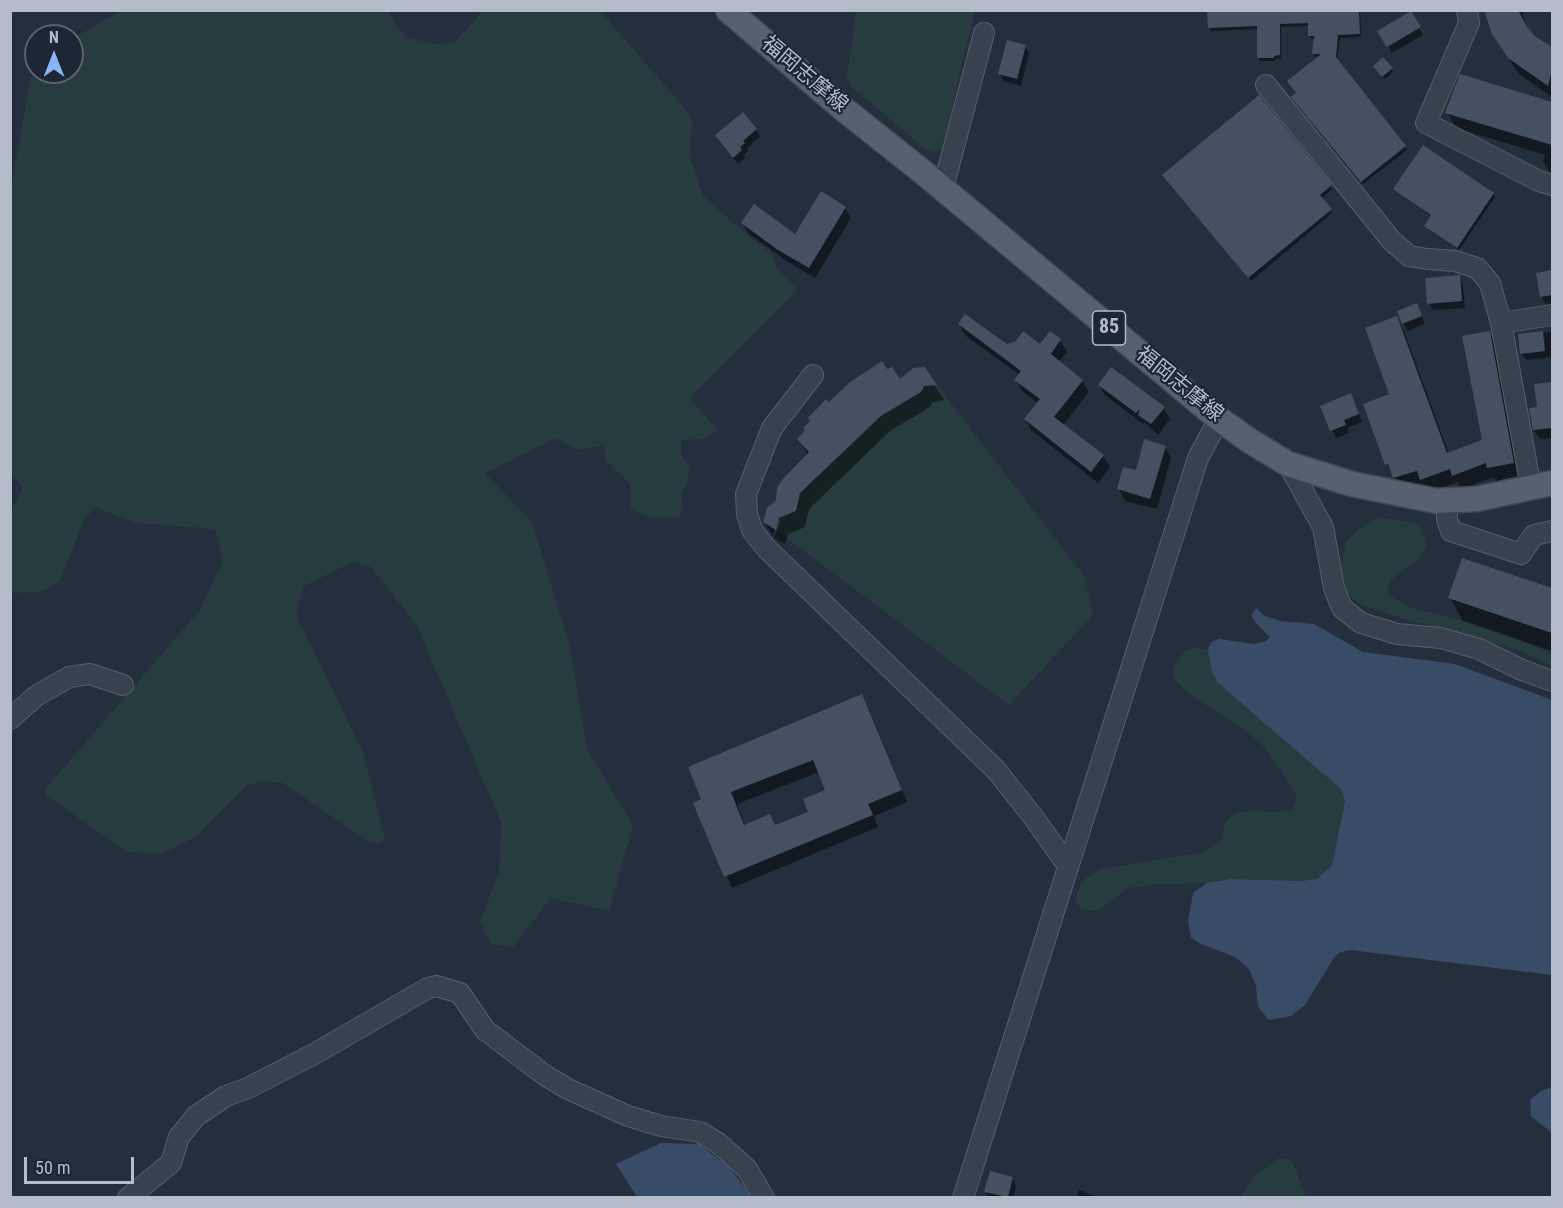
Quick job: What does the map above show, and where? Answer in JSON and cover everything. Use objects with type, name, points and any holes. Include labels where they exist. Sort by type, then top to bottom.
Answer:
[{"type":"main road","name":"福岡志摩線","points":[[728,10],[841,107],[943,188],[1219,419],[1288,464],[1352,484],[1436,501],[1477,499],[1542,486]]},
{"type":"street","points":[[1467,10],[1469,23],[1426,123],[1539,181],[1552,185]]},
{"type":"street","points":[[943,188],[984,33]]},
{"type":"street","points":[[1266,85],[1391,240],[1409,256],[1455,261],[1477,268],[1490,283],[1542,486]]},
{"type":"street","points":[[1502,323],[1552,315]]},
{"type":"street","points":[[813,375],[772,428],[746,494],[747,514],[752,530],[766,548],[996,770],[1068,866]]},
{"type":"street","points":[[963,1197],[1198,458],[1219,419]]},
{"type":"street","points":[[1288,464],[1323,527],[1334,588],[1342,608],[1361,623],[1397,634],[1441,638],[1479,649],[1522,670],[1552,681]]},
{"type":"street","points":[[1447,501],[1447,519],[1451,531],[1521,554],[1534,535],[1552,531]]},
{"type":"street","points":[[10,719],[36,696],[69,677],[90,674],[123,685]]},
{"type":"street","points":[[128,1197],[171,1163],[179,1137],[196,1116],[226,1096],[248,1088],[316,1053],[428,988],[437,986],[460,993],[485,1030],[546,1076],[568,1089],[628,1116],[662,1126],[700,1132],[718,1143],[747,1169],[764,1197]]},
{"type":"green space","points":[[594,10],[603,14],[688,112],[693,125],[690,136],[690,156],[703,196],[771,253],[777,268],[798,289],[689,398],[718,430],[704,439],[681,440],[681,455],[689,465],[688,484],[681,494],[683,510],[679,517],[651,518],[630,509],[631,485],[605,460],[604,445],[577,450],[555,438],[485,473],[532,522],[570,646],[587,749],[633,826],[609,911],[551,898],[513,947],[491,944],[480,921],[499,872],[501,822],[416,624],[371,567],[352,562],[304,586],[296,614],[363,753],[385,839],[378,844],[369,842],[283,783],[265,781],[247,785],[195,837],[162,854],[127,852],[46,795],[46,788],[200,610],[223,560],[215,529],[136,523],[95,507],[84,520],[60,581],[39,592],[11,593],[10,512],[23,488],[10,474],[11,188],[29,84],[84,84],[84,32],[120,11],[389,11],[394,22],[407,38],[438,44],[455,42],[483,11]]},
{"type":"green space","points":[[856,11],[975,11],[942,149],[934,152],[924,148],[851,86],[847,78]]},
{"type":"green space","points":[[937,385],[1084,576],[1093,615],[1009,705],[776,530],[779,518],[795,510],[800,493],[881,416],[921,392],[924,386]]},
{"type":"green space","points":[[1377,517],[1420,524],[1426,545],[1420,558],[1392,579],[1388,587],[1389,595],[1408,607],[1493,628],[1552,654],[1552,666],[1518,650],[1441,627],[1410,621],[1359,604],[1347,593],[1341,567],[1346,542]]},
{"type":"green space","points":[[1194,648],[1208,650],[1212,672],[1217,682],[1342,790],[1345,802],[1332,865],[1317,879],[1301,881],[1229,879],[1207,883],[1160,884],[1128,888],[1098,911],[1081,909],[1075,900],[1081,882],[1099,870],[1204,852],[1222,839],[1225,823],[1235,813],[1252,810],[1275,812],[1292,810],[1297,797],[1264,747],[1248,732],[1189,694],[1174,679],[1172,674],[1174,666],[1185,651]]},
{"type":"green space","points":[[1281,1158],[1293,1163],[1306,1197],[1240,1197],[1256,1175]]},
{"type":"water","points":[[1256,608],[1265,616],[1281,621],[1314,624],[1363,652],[1455,664],[1552,700],[1552,975],[1350,950],[1335,956],[1305,1005],[1291,1016],[1269,1020],[1258,1007],[1256,986],[1249,969],[1235,957],[1199,943],[1191,937],[1188,922],[1193,893],[1207,883],[1229,879],[1301,881],[1317,879],[1332,865],[1345,802],[1342,790],[1217,682],[1212,672],[1208,650],[1211,642],[1219,639],[1254,644],[1266,641],[1270,637],[1251,615]]},
{"type":"water","points":[[1552,1087],[1552,1133],[1531,1116],[1530,1100],[1541,1091]]},
{"type":"water","points":[[661,1143],[699,1144],[729,1167],[752,1197],[637,1197],[616,1164]]},
{"type":"building","points":[[1207,10],[1359,10],[1360,34],[1338,35],[1336,57],[1406,146],[1361,182],[1291,97],[1296,93],[1287,81],[1321,54],[1312,54],[1314,36],[1308,36],[1308,23],[1280,24],[1280,55],[1274,58],[1257,58],[1257,26],[1208,28]]},
{"type":"building","points":[[1484,10],[1518,10],[1535,36],[1552,47],[1552,70],[1548,86],[1508,58],[1492,34]]},
{"type":"building","points":[[1411,11],[1421,27],[1387,47],[1377,31]]},
{"type":"building","points":[[1007,40],[1026,45],[1017,79],[998,74]]},
{"type":"building","points":[[1383,57],[1393,68],[1382,77],[1373,66]]},
{"type":"building","points":[[1460,74],[1552,102],[1552,145],[1445,113]]},
{"type":"building","points":[[1259,95],[1332,185],[1320,195],[1332,209],[1248,278],[1162,175]]},
{"type":"building","points":[[743,112],[757,129],[743,141],[745,143],[740,147],[742,150],[733,158],[715,135]]},
{"type":"building","points":[[1423,145],[1494,193],[1457,248],[1424,226],[1431,215],[1393,189]]},
{"type":"building","points":[[821,191],[846,207],[809,268],[778,250],[741,223],[754,204],[795,234]]},
{"type":"building","points":[[1552,270],[1552,295],[1540,297],[1536,273]]},
{"type":"building","points":[[1460,275],[1462,301],[1427,304],[1425,278]]},
{"type":"building","points":[[1417,303],[1422,316],[1402,324],[1397,311]]},
{"type":"building","points":[[965,314],[1007,344],[1016,341],[1023,331],[1040,344],[1050,331],[1061,339],[1051,354],[1083,380],[1054,417],[1104,455],[1091,472],[1024,419],[1040,399],[1014,380],[1021,371],[958,324]]},
{"type":"building","points":[[1397,316],[1447,453],[1482,440],[1462,336],[1490,331],[1514,463],[1487,468],[1486,463],[1452,476],[1450,469],[1420,480],[1417,471],[1393,478],[1388,464],[1385,465],[1363,404],[1389,394],[1365,328]]},
{"type":"building","points":[[1543,331],[1545,351],[1520,354],[1518,334]]},
{"type":"building","points":[[882,361],[887,369],[892,367],[900,379],[913,368],[925,367],[937,385],[924,386],[921,392],[881,416],[800,493],[796,511],[779,518],[776,530],[763,522],[767,508],[776,500],[777,488],[809,452],[797,439],[810,421],[808,418],[826,399],[829,402],[850,382]]},
{"type":"building","points":[[1111,367],[1165,407],[1151,424],[1138,415],[1140,409],[1136,413],[1098,385]]},
{"type":"building","points":[[1552,382],[1552,428],[1533,430],[1529,408],[1537,407],[1534,384]]},
{"type":"building","points":[[1351,393],[1359,414],[1344,420],[1346,425],[1330,431],[1320,406]]},
{"type":"building","points":[[1144,439],[1166,446],[1150,499],[1117,489],[1123,467],[1136,470]]},
{"type":"building","points":[[1462,558],[1552,588],[1552,633],[1448,598]]},
{"type":"building","points":[[862,694],[902,790],[868,804],[873,815],[724,877],[693,803],[701,799],[688,767]],"holes":[[[813,760],[825,790],[803,799],[808,812],[775,825],[770,814],[744,825],[731,792]]]},
{"type":"building","points":[[990,1171],[1013,1177],[1008,1197],[984,1192]]}]
